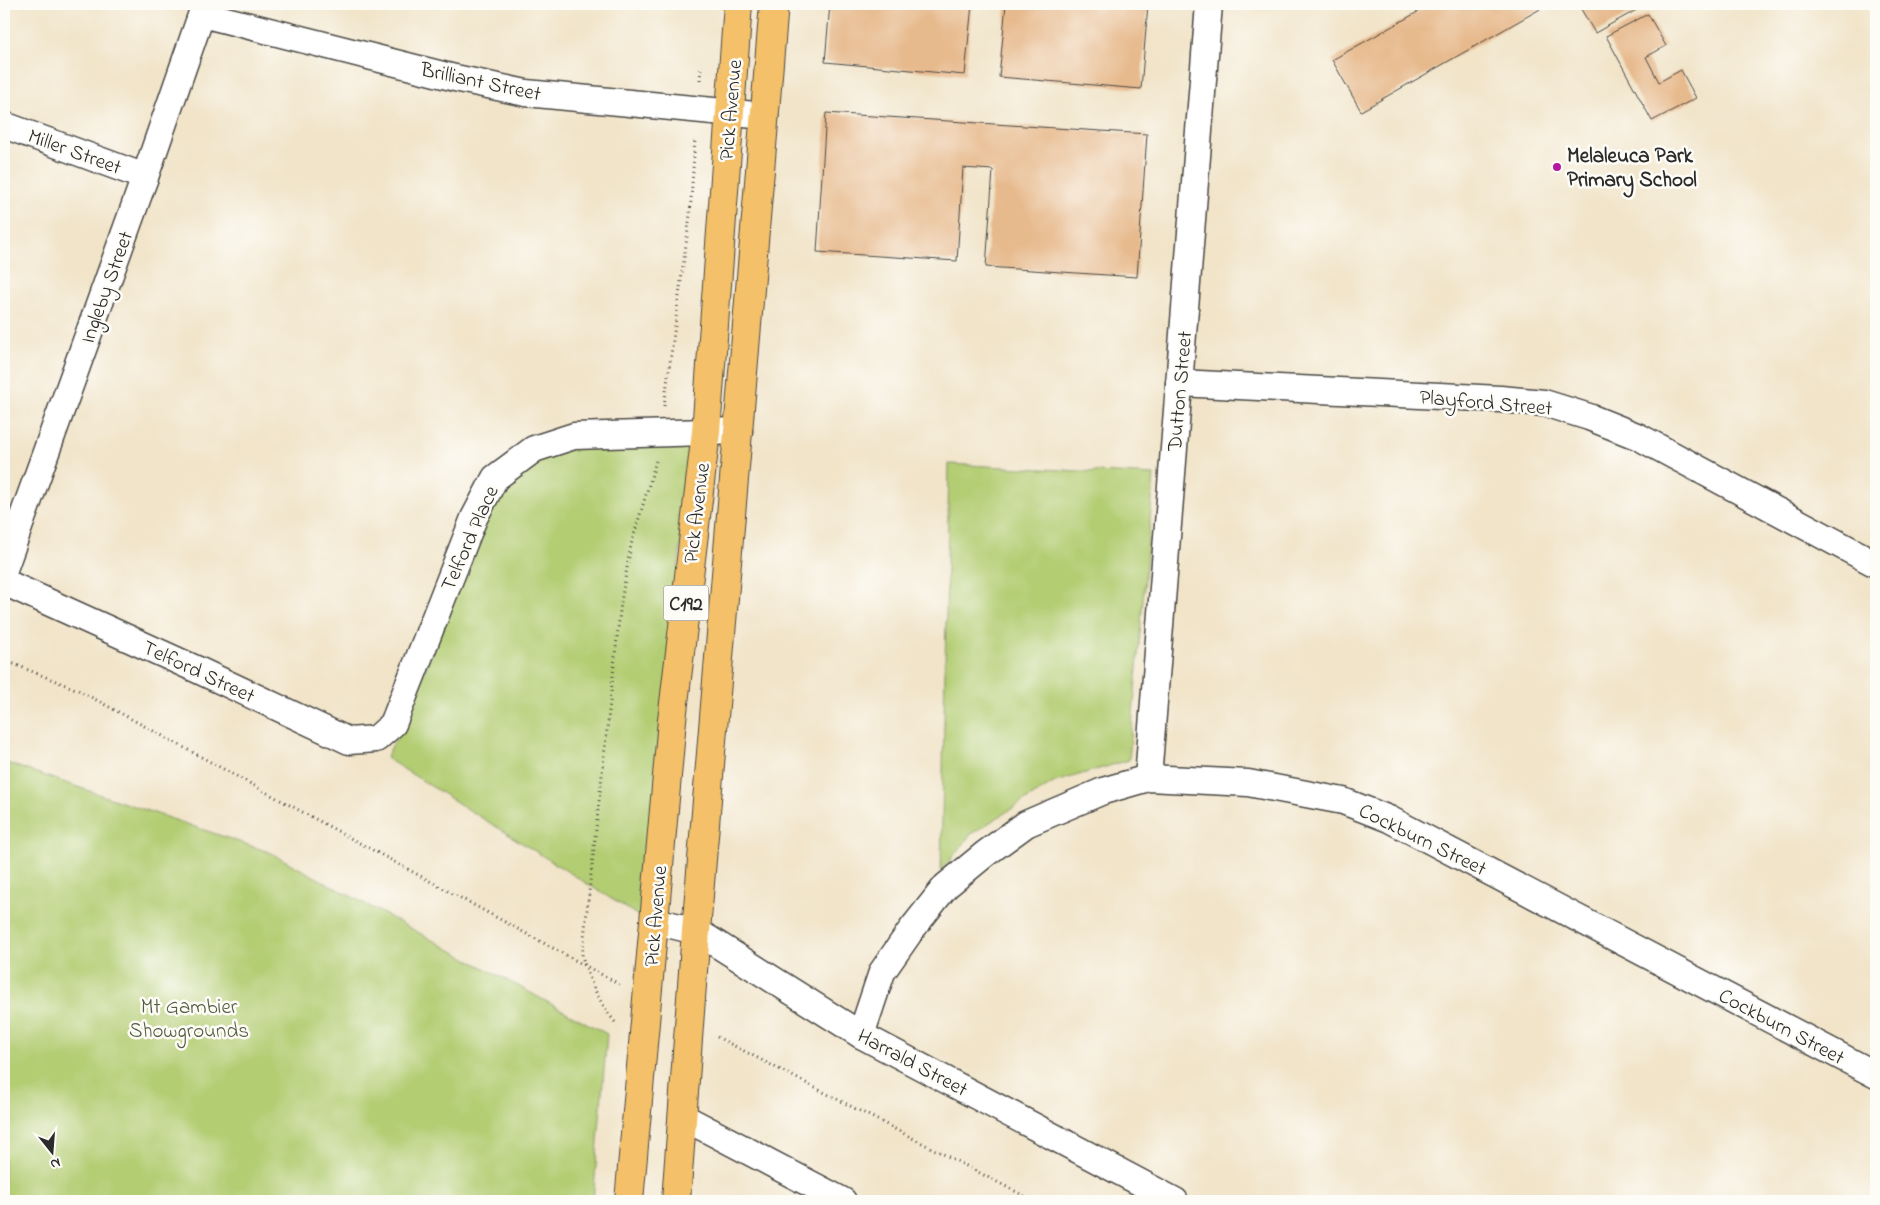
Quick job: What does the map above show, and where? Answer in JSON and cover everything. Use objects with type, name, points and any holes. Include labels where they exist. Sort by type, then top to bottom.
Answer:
[{"type":"main road","name":"Pick Avenue","points":[[629,1201],[672,720],[706,432],[738,4]]},
{"type":"main road","name":"Pick Avenue","points":[[676,1201],[696,931],[774,4]]},
{"type":"street","name":"Dutton Street","points":[[1148,778],[1209,4]]},
{"type":"street","name":"Brilliant Street","points":[[203,9],[456,78],[526,93],[764,116]]},
{"type":"street","name":"Ingleby Street","points":[[4,569],[145,177],[203,9]]},
{"type":"street","name":"Miller Street","points":[[4,125],[145,177]]},
{"type":"street","name":"Playford Street","points":[[1179,383],[1500,399],[1544,403],[1589,417],[1639,437],[1876,564]]},
{"type":"street","name":"Telford Place","points":[[393,724],[474,518],[495,478],[534,449],[574,436],[739,431]]},
{"type":"street","name":"Telford Street","points":[[4,582],[349,741],[376,739],[393,724]]},
{"type":"street","name":"Cockburn Street","points":[[861,1035],[882,972],[912,929],[946,886],[1026,824],[1103,791],[1148,778],[1248,783],[1343,801],[1389,819],[1876,1075]]},
{"type":"street","name":"Harrald Street","points":[[655,921],[696,931],[861,1035],[1175,1201]]},
{"type":"street","points":[[683,1117],[843,1201]]},
{"type":"path","points":[[618,1027],[605,1010],[588,978],[582,956],[621,602],[631,545],[657,458],[690,215],[702,62]]},
{"type":"path","points":[[4,660],[78,690],[647,1000]]},
{"type":"path","points":[[690,1022],[1034,1201]]},
{"type":"green space","points":[[691,443],[642,918],[386,758],[402,726],[500,487],[550,454],[593,445]]},
{"type":"green space","points":[[949,464],[1154,475],[1129,760],[1055,782],[971,834],[941,871]]},
{"type":"green space","name":"Mt Gambier Showgrounds","points":[[4,762],[269,852],[607,1034],[593,1201],[4,1201]]},
{"type":"building","points":[[830,4],[972,4],[965,75],[825,62]]},
{"type":"building","points":[[1006,4],[1148,4],[1141,89],[999,77]]},
{"type":"building","points":[[1432,4],[1549,4],[1361,111],[1332,60]]},
{"type":"building","points":[[1578,4],[1647,4],[1595,33]]},
{"type":"building","points":[[1648,14],[1666,46],[1646,57],[1659,82],[1681,70],[1696,98],[1652,121],[1606,36]]},
{"type":"building","points":[[826,113],[1147,134],[1137,277],[986,267],[993,170],[963,168],[957,261],[817,252]]},
{"type":"place","name":"Melaleuca Park Primary School","points":[[1557,167]]}]
